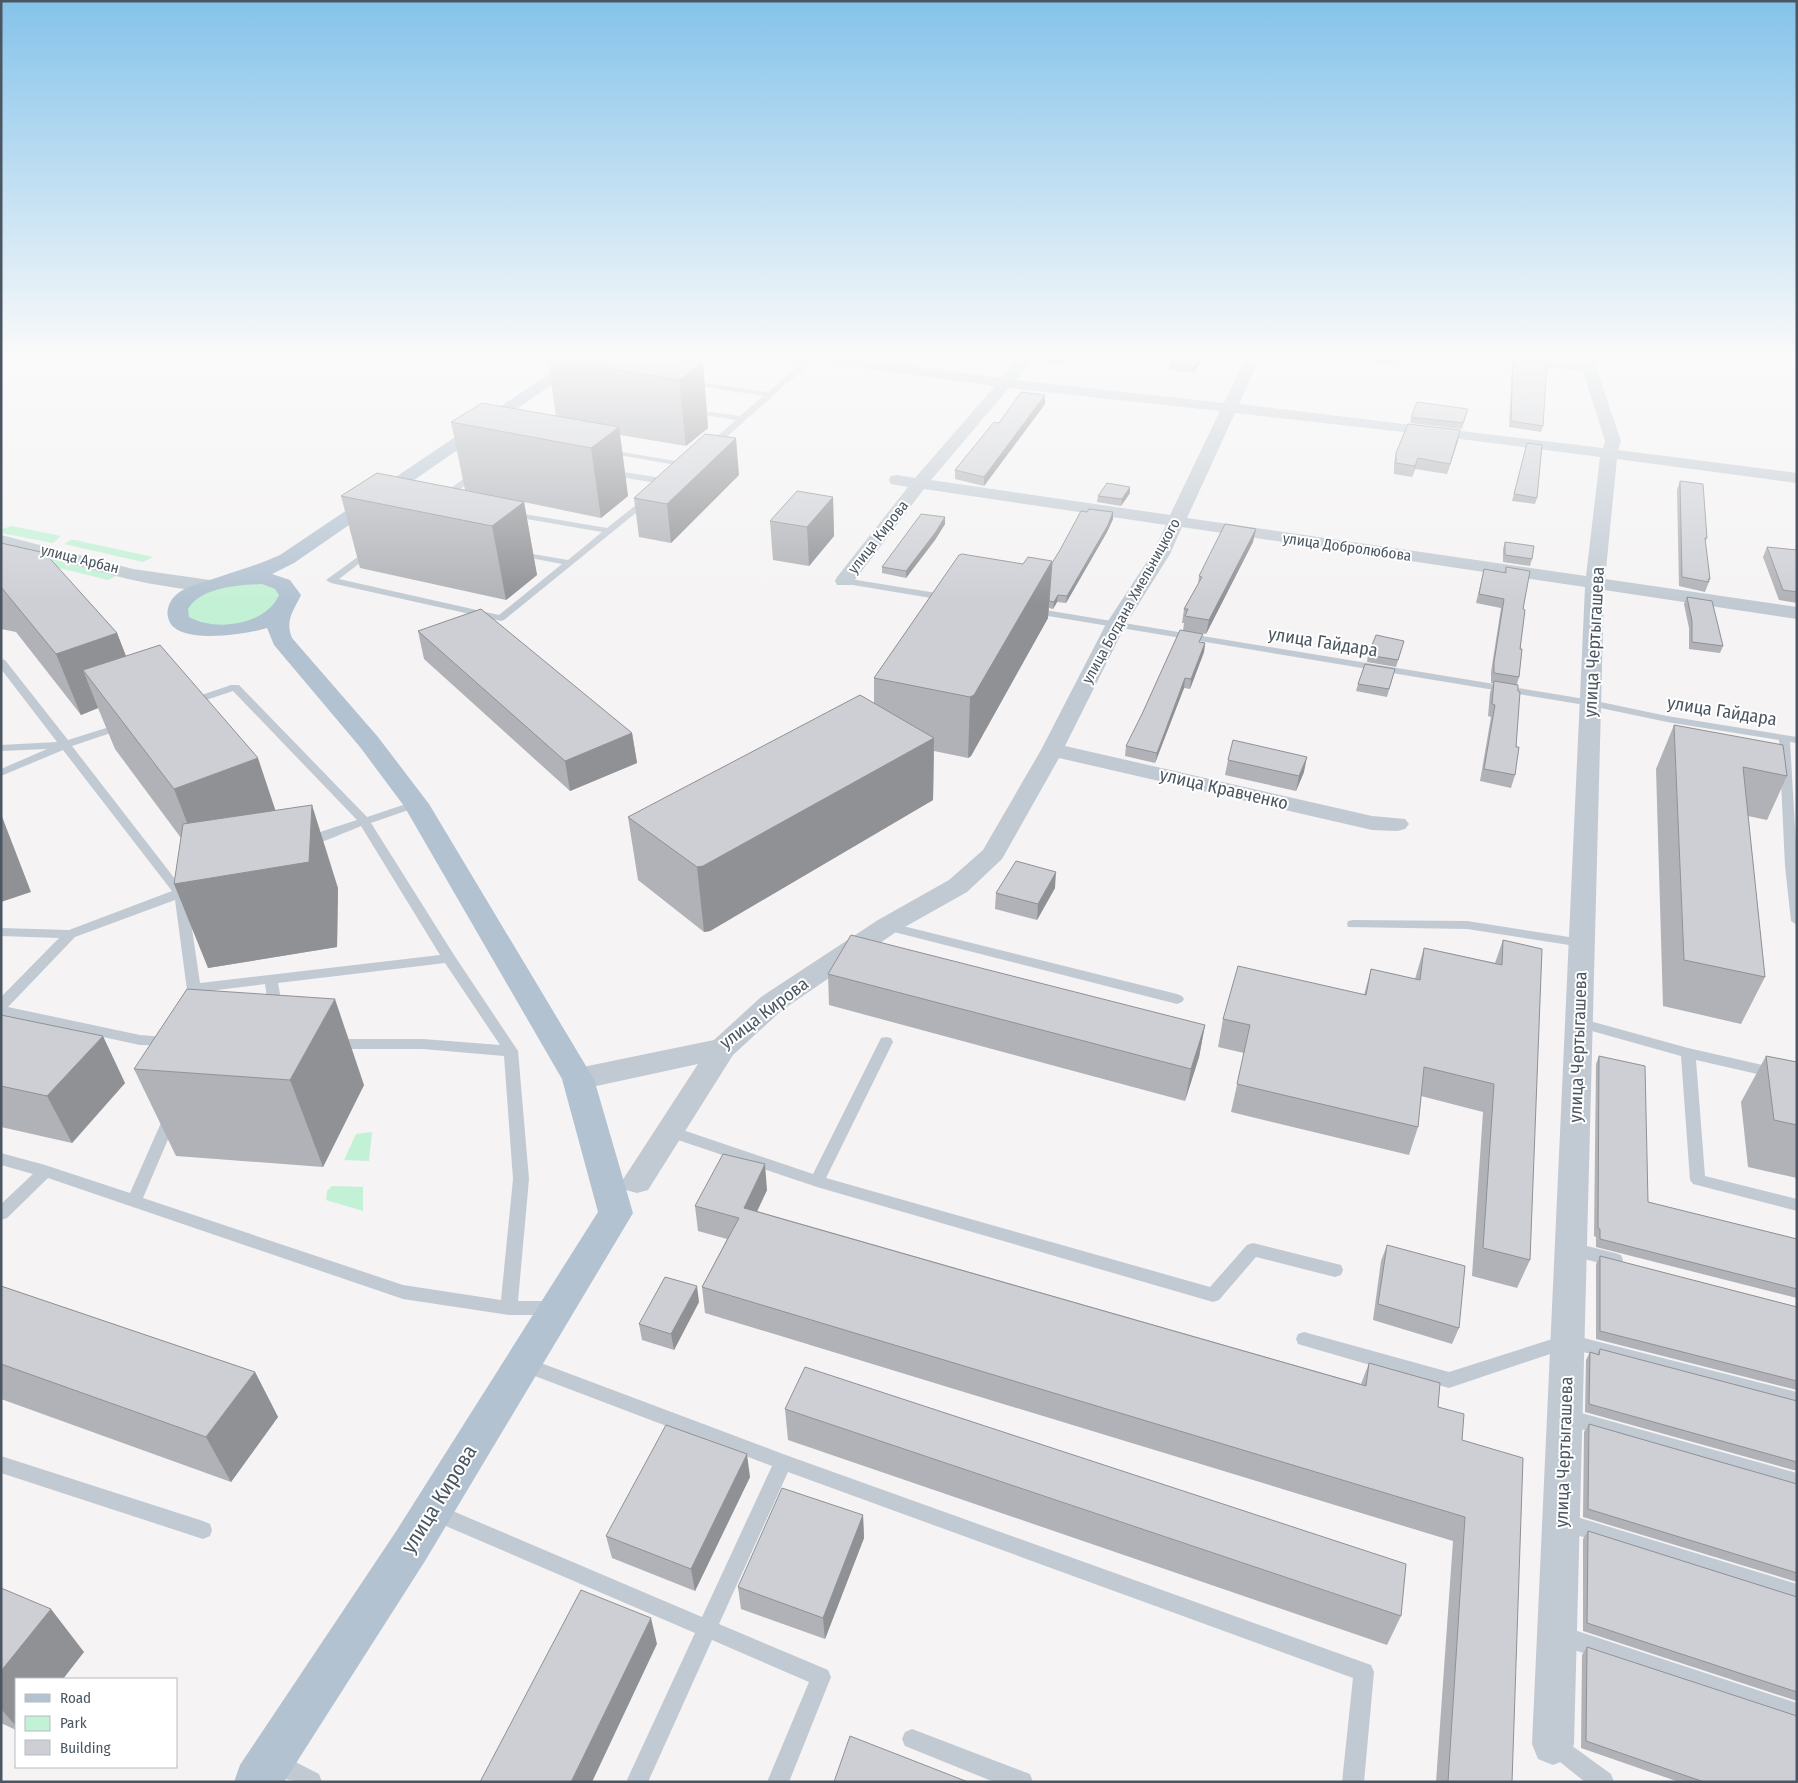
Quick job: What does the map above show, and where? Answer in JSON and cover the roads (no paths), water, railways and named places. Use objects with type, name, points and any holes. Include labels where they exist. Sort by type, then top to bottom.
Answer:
[{"type":"main road","points":[[282,640],[256,632],[234,630],[210,631],[184,624],[177,615],[181,602],[192,594],[219,583],[266,569],[287,558],[470,438]]},
{"type":"main road","points":[[279,583],[280,570],[287,558]]},
{"type":"main road","points":[[219,583],[251,578],[279,583],[286,586],[290,596],[281,612],[265,621],[234,630]]},
{"type":"main road","points":[[281,612],[277,627],[282,640],[369,742],[416,804],[578,1079]]},
{"type":"main road","name":"улица Кирова","points":[[264,1771],[432,1511],[616,1213],[578,1079]]},
{"type":"street","name":"улица Кирова","points":[[844,581],[919,484],[958,438]]},
{"type":"street","name":"улица Богдана Хмельницкого","points":[[958,886],[993,854],[1052,750],[1116,624],[1160,554],[1215,438]]},
{"type":"street","points":[[1487,438],[1797,478]]},
{"type":"street","name":"улица Чертыгашева","points":[[1553,1744],[1595,583],[1611,438]]},
{"type":"street","name":"улица Добролюбова","points":[[897,480],[1797,613]]},
{"type":"street","name":"улица Арбан","points":[[6,544],[159,580],[187,584],[219,583]]},
{"type":"street","points":[[159,580],[174,590],[181,602]]},
{"type":"street","name":"улица Кравченко","points":[[1052,750],[1372,823],[1396,824]]},
{"type":"street","name":"улица Кирова","points":[[578,1079],[723,1048],[771,1004],[887,926],[958,886]]},
{"type":"street","points":[[637,1181],[668,1130],[723,1048]]},
{"type":"lane","points":[[496,510],[609,531],[720,438]]},
{"type":"lane","points":[[602,450],[674,478]]},
{"type":"lane","points":[[458,504],[436,503],[486,466]]},
{"type":"lane","points":[[600,471],[674,478]]},
{"type":"lane","points":[[378,546],[332,580],[501,618],[674,478]]},
{"type":"lane","points":[[503,550],[569,563]]},
{"type":"lane","points":[[844,581],[960,599]]},
{"type":"lane","name":"улица Гайдара","points":[[1018,608],[1591,703],[1667,719],[1797,740]]},
{"type":"lane","points":[[1,662],[32,699],[65,745],[180,893],[198,1016]]},
{"type":"lane","points":[[179,707],[236,688],[364,821],[448,958],[511,1051],[521,1179],[509,1308]]},
{"type":"lane","points":[[1,773],[65,745],[131,722]]},
{"type":"lane","points":[[1784,738],[1797,921]]},
{"type":"lane","points":[[1,748],[65,745]]},
{"type":"lane","points":[[295,852],[327,834],[416,804]]},
{"type":"lane","points":[[1,932],[70,934],[198,887]]},
{"type":"lane","points":[[1353,924],[1466,925],[1582,944]]},
{"type":"lane","points":[[887,926],[1177,999]]},
{"type":"lane","points":[[1,1006],[70,934]]},
{"type":"lane","points":[[194,988],[448,958]]},
{"type":"lane","points":[[271,979],[278,1025]]},
{"type":"lane","points":[[1,1010],[140,1040],[184,1043]]},
{"type":"lane","points":[[1579,1023],[1688,1053],[1797,1078]]},
{"type":"lane","points":[[817,1180],[886,1042]]},
{"type":"lane","points":[[324,1044],[423,1044],[511,1051]]},
{"type":"lane","points":[[1688,1053],[1698,1180],[1797,1205]]},
{"type":"lane","points":[[134,1201],[176,1105]]},
{"type":"lane","points":[[668,1130],[817,1180],[1213,1295],[1253,1250],[1335,1270]]},
{"type":"lane","points":[[1,1159],[45,1171],[404,1292],[509,1308],[557,1308]]},
{"type":"lane","points":[[1,1214],[45,1171]]},
{"type":"lane","points":[[1571,1249],[1627,1263]]},
{"type":"lane","points":[[1304,1339],[1450,1380],[1568,1341],[1797,1400]]},
{"type":"lane","points":[[522,1364],[783,1462],[1364,1672],[1353,1782]]},
{"type":"lane","points":[[1565,1416],[1797,1482]]},
{"type":"lane","points":[[637,1782],[783,1462]]},
{"type":"lane","points":[[1,1464],[203,1530]]},
{"type":"lane","points":[[432,1511],[821,1677],[778,1782]]},
{"type":"lane","points":[[1562,1521],[1797,1594]]},
{"type":"lane","points":[[1557,1635],[1797,1713]]},
{"type":"lane","points":[[912,1739],[1022,1782]]},
{"type":"lane","points":[[1553,1744],[1601,1781]]},
{"type":"lane","points":[[264,1771],[311,1782]]}]
